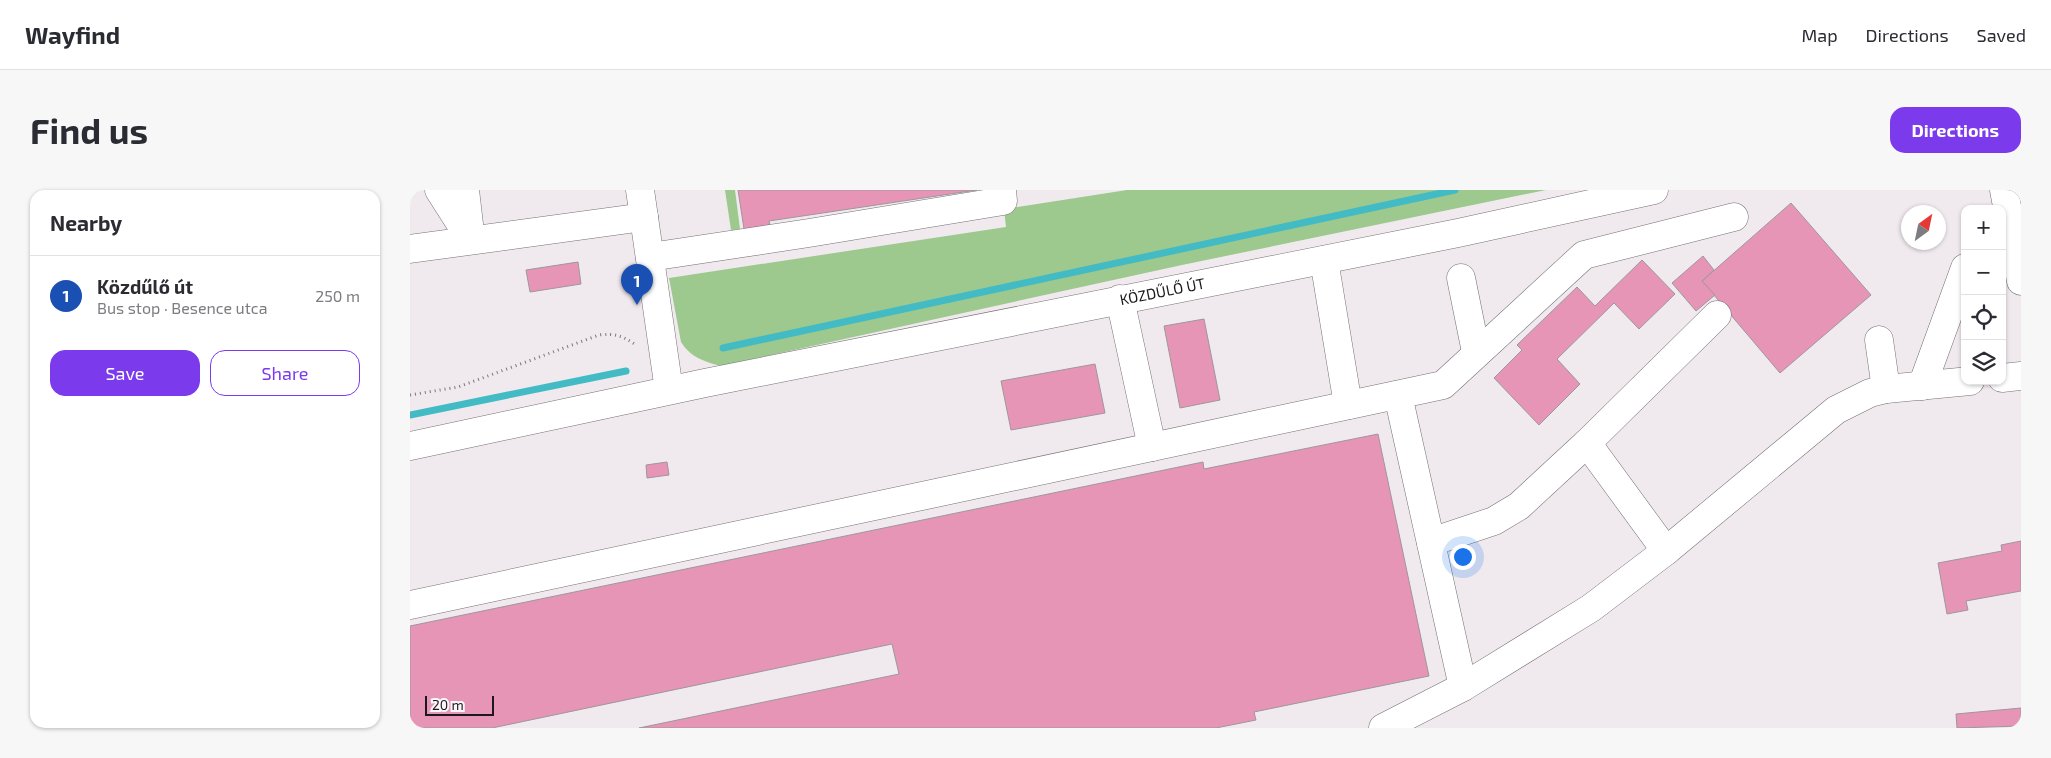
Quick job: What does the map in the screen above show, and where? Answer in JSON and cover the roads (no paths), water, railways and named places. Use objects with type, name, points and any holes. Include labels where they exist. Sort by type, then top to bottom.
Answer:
[{"type":"street","points":[[440,190],[471,240]]},
{"type":"street","points":[[465,190],[471,240]]},
{"type":"street","points":[[640,190],[667,377]]},
{"type":"street","points":[[650,257],[809,233],[1003,200],[1002,190]]},
{"type":"street","name":"KÖZDŰLŐ ÚT","points":[[410,446],[667,377],[1120,299],[1458,233],[1654,190]]},
{"type":"street","points":[[1987,205],[1993,190]]},
{"type":"street","points":[[2004,190],[2021,281]]},
{"type":"street","points":[[410,249],[644,217]]},
{"type":"street","points":[[410,605],[1443,385],[1476,352],[1584,255],[1734,217]]},
{"type":"street","points":[[1324,260],[1348,405]]},
{"type":"street","points":[[1461,278],[1476,352]]},
{"type":"street","points":[[1922,386],[1961,279]]},
{"type":"street","points":[[1120,299],[1152,447]]},
{"type":"street","points":[[1431,542],[1494,521],[1519,506],[1588,443],[1717,315]]},
{"type":"street","points":[[1879,340],[1886,389]]},
{"type":"street","points":[[2006,378],[2021,376]]},
{"type":"street","points":[[1383,728],[1463,687],[1591,608],[1666,551],[1836,410],[1870,393],[1886,389],[1961,382]]},
{"type":"street","points":[[1398,395],[1463,687]]},
{"type":"street","points":[[1588,443],[1666,551]]},
{"type":"waterway","points":[[723,348],[1455,190]]},
{"type":"waterway","points":[[410,415],[626,371]]},
{"type":"place","name":"Közdűlő út","points":[[637,305]]}]
